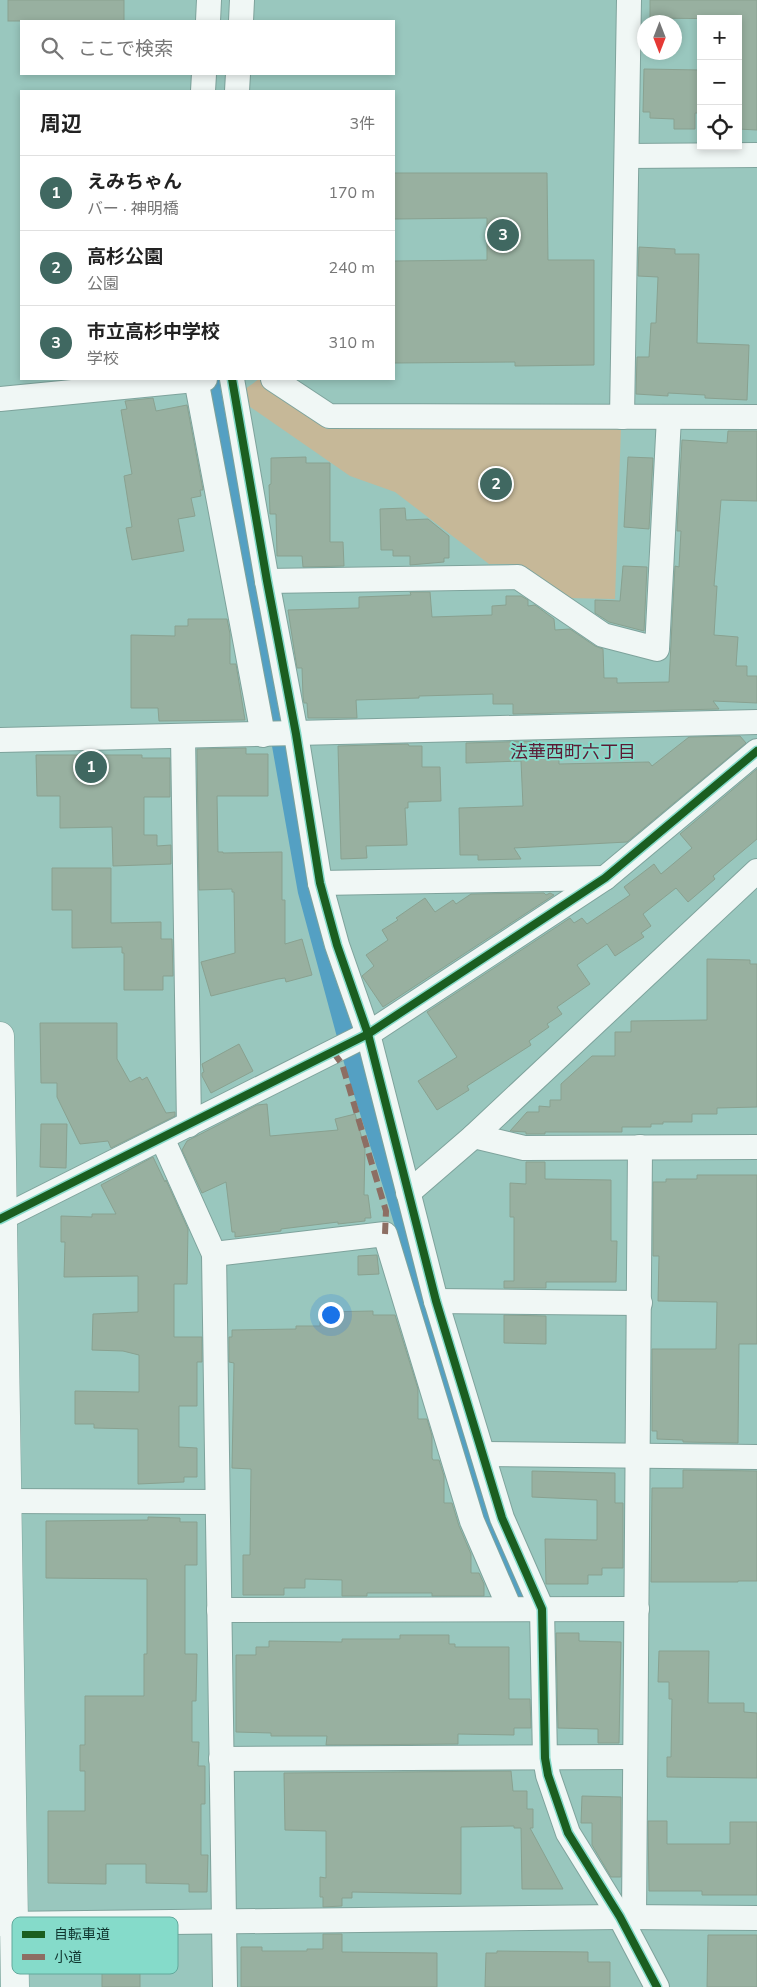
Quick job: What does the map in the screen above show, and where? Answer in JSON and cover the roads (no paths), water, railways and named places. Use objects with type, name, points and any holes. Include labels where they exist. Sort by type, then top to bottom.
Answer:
[{"type":"main road","points":[[0,1036],[1,1218],[8,1501],[7,1924],[12,1963]]},
{"type":"main road","points":[[13,1974],[15,1987]]},
{"type":"street","points":[[208,20],[209,0]]},
{"type":"street","points":[[241,20],[242,0]]},
{"type":"street","points":[[622,417],[629,0]]},
{"type":"street","points":[[203,90],[204,75]]},
{"type":"street","points":[[237,90],[238,75]]},
{"type":"street","points":[[627,156],[757,155]]},
{"type":"street","points":[[0,399],[191,380]]},
{"type":"street","points":[[201,380],[278,734],[408,1193],[436,1301],[502,1518],[542,1609],[544,1758],[548,1775],[568,1833],[627,1917],[657,1987]]},
{"type":"street","points":[[232,380],[267,581],[278,734]]},
{"type":"street","points":[[275,380],[330,416],[757,418]]},
{"type":"street","points":[[267,581],[518,577],[603,635],[657,649],[669,417]]},
{"type":"street","points":[[0,740],[757,722]]},
{"type":"street","points":[[183,736],[189,1124]]},
{"type":"street","points":[[1,1218],[364,1037],[605,878],[757,751]]},
{"type":"street","points":[[408,1193],[474,1136],[757,871]]},
{"type":"street","points":[[320,883],[605,878]]},
{"type":"street","points":[[474,1136],[524,1148],[757,1148]]},
{"type":"street","points":[[162,1138],[214,1254],[225,1987]]},
{"type":"street","points":[[627,1917],[635,1758],[640,1147]]},
{"type":"street","points":[[214,1254],[385,1234],[472,1521],[510,1609]]},
{"type":"street","points":[[436,1301],[640,1302]]},
{"type":"street","points":[[483,1454],[757,1457]]},
{"type":"street","points":[[8,1501],[218,1502]]},
{"type":"street","points":[[219,1610],[637,1609]]},
{"type":"street","points":[[221,1759],[635,1758]]},
{"type":"street","points":[[178,1922],[627,1917],[757,1918]]},
{"type":"water","points":[[207,380],[219,380],[310,884],[324,946],[354,1032],[492,1517],[529,1597],[515,1597],[482,1523],[385,1193],[344,1063],[298,893]]},
{"type":"place","name":"市立高杉中学校","points":[[503,235]]},
{"type":"place","name":"高杉公園","points":[[496,484]]},
{"type":"place","name":"えみちゃん","points":[[91,767]]},
{"type":"district","name":"法華西町六丁目","points":[[573,752]]}]
